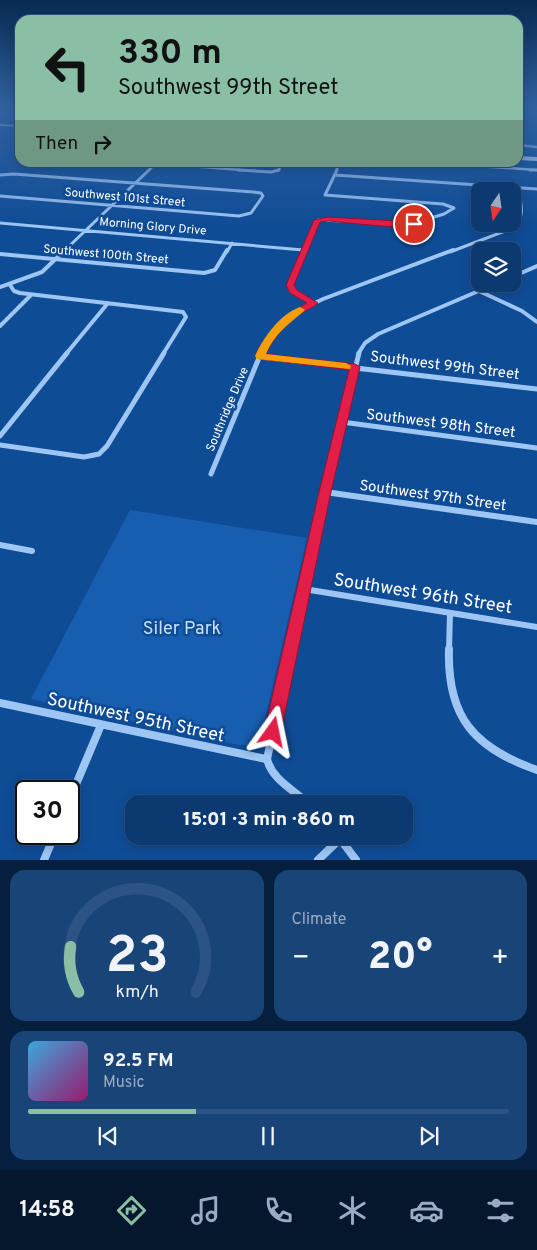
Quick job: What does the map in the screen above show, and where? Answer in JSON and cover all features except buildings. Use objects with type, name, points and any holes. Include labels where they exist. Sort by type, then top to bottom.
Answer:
[{"type":"main road","points":[[523,158],[537,159]]},
{"type":"street","points":[[0,287],[10,286],[38,274],[152,167]]},
{"type":"street","points":[[208,167],[274,172],[280,167]]},
{"type":"street","points":[[314,303],[300,296],[290,287],[303,250],[315,224],[319,220],[411,224],[450,212],[454,208],[450,206],[325,195],[338,167]]},
{"type":"street","points":[[492,167],[537,170]]},
{"type":"street","points":[[0,175],[136,183]]},
{"type":"street","points":[[335,175],[471,185]]},
{"type":"street","name":"Southwest 101st Street","points":[[0,196],[237,216],[248,215],[253,212],[262,197],[262,194],[136,183]]},
{"type":"street","points":[[521,188],[537,189]]},
{"type":"street","name":"Morning Glory Drive","points":[[0,222],[303,250]]},
{"type":"street","name":"Southridge Drive","points":[[211,474],[267,342],[278,327],[296,312],[314,303],[502,232]]},
{"type":"street","name":"Southwest 100th Street","points":[[0,254],[204,273],[215,270],[232,243]]},
{"type":"street","points":[[521,272],[537,266]]},
{"type":"street","points":[[0,445],[79,457],[99,454],[108,446],[186,319],[184,314],[174,310],[31,295],[18,293],[10,286]]},
{"type":"street","points":[[298,795],[269,770],[266,759],[325,492],[360,351],[373,337],[477,292]]},
{"type":"street","points":[[481,292],[522,311],[537,322]]},
{"type":"street","points":[[0,326],[31,295]]},
{"type":"street","points":[[0,436],[108,303]]},
{"type":"street","name":"Southwest 99th Street","points":[[260,356],[537,389]]},
{"type":"street","name":"Southwest 98th Street","points":[[342,422],[537,448]]},
{"type":"street","name":"Southwest 97th Street","points":[[325,492],[537,522]]},
{"type":"street","points":[[0,545],[32,551]]},
{"type":"street","name":"Southwest 96th Street","points":[[304,589],[537,627]]},
{"type":"street","points":[[450,613],[450,686],[459,710],[470,728],[488,746],[512,760],[537,770]]},
{"type":"street","name":"Southwest 95th Street","points":[[0,703],[266,759]]},
{"type":"street","points":[[78,780],[101,725]]},
{"type":"street","points":[[44,860],[50,845]]},
{"type":"street","points":[[318,860],[332,845]]},
{"type":"street","points":[[344,845],[356,860]]},
{"type":"green space","name":"Siler Park","points":[[130,510],[307,538],[262,732],[251,745],[239,745],[31,699]]},
{"type":"slow traffic","points":[[300,310],[278,327],[260,356],[346,366]]},
{"type":"route","points":[[273,732],[325,492],[355,367],[260,356],[267,342],[284,321],[296,312],[314,303],[293,292],[290,285],[303,250],[318,220],[414,224]]}]
